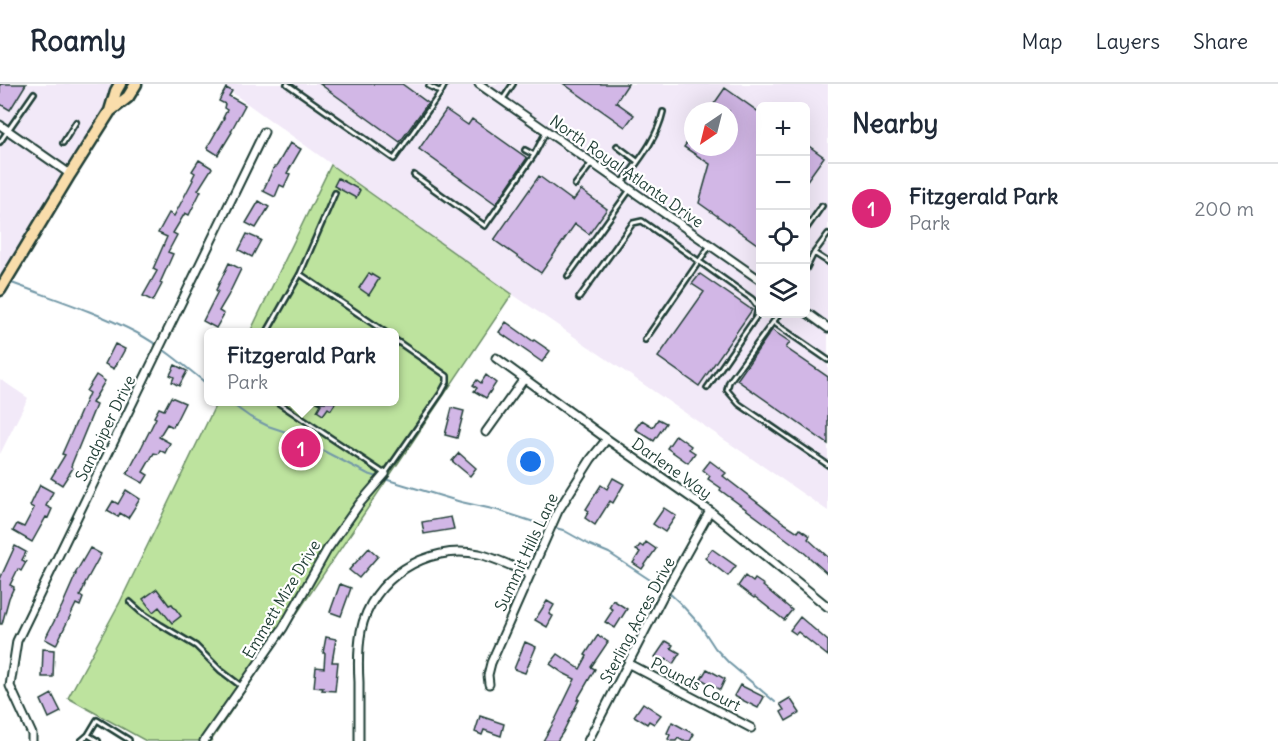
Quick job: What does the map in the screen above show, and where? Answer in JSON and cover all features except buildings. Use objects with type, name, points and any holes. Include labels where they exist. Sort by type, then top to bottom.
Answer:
[{"type":"main road","points":[[0,290],[110,111],[120,84]]},
{"type":"main road","points":[[110,111],[128,97],[136,84]]},
{"type":"street","name":"North Royal Atlanta Drive","points":[[479,84],[756,277]]},
{"type":"street","points":[[0,125],[70,174]]},
{"type":"street","name":"Sandpiper Drive","points":[[32,741],[32,734],[10,686],[16,641],[264,132]]},
{"type":"street","points":[[810,315],[828,328]]},
{"type":"street","name":"Darlene Way","points":[[496,358],[710,511],[828,607]]},
{"type":"street","points":[[486,432],[524,380]]},
{"type":"street","name":"Summit Hills Lane","points":[[489,684],[488,675],[491,663],[558,511],[585,468],[607,439]]},
{"type":"street","name":"Emmett Mize Drive","points":[[204,741],[290,617],[327,550],[360,503],[385,474]]},
{"type":"street","name":"Sterling Acres Drive","points":[[588,741],[666,590],[710,511]]},
{"type":"street","points":[[359,741],[358,648],[361,629],[371,606],[384,586],[396,574],[412,564],[442,554],[478,554],[530,574]]},
{"type":"street","name":"Pounds Court","points":[[629,664],[751,728]]},
{"type":"lane","points":[[287,84],[394,159],[445,84]]},
{"type":"lane","points":[[502,100],[513,84]]},
{"type":"lane","points":[[429,86],[441,92]]},
{"type":"lane","points":[[0,142],[34,93]]},
{"type":"lane","points":[[622,184],[652,141],[663,112]]},
{"type":"lane","points":[[63,142],[76,122]]},
{"type":"lane","points":[[414,175],[485,226],[534,155],[546,131]]},
{"type":"lane","points":[[617,146],[638,161]]},
{"type":"lane","points":[[525,150],[534,155]]},
{"type":"lane","points":[[575,185],[592,163]]},
{"type":"lane","points":[[568,276],[630,190]]},
{"type":"lane","points":[[270,328],[300,274],[335,193]]},
{"type":"lane","points":[[810,223],[822,206]]},
{"type":"lane","points":[[579,298],[633,223],[642,221],[700,261],[752,299],[758,307],[756,317],[707,388]]},
{"type":"lane","points":[[808,264],[828,234]]},
{"type":"lane","points":[[645,340],[710,245]]},
{"type":"lane","points":[[814,253],[828,262]]},
{"type":"lane","points":[[300,274],[378,328]]},
{"type":"lane","points":[[776,318],[729,382],[727,390],[739,404],[828,465]]},
{"type":"lane","points":[[772,322],[828,360]]},
{"type":"lane","points":[[283,406],[385,474],[441,393],[448,379],[447,376],[399,342]]},
{"type":"lane","points":[[130,602],[196,646],[220,670],[241,686]]},
{"type":"lane","points":[[81,741],[88,735],[97,720],[129,741]]},
{"type":"lane","points":[[88,735],[98,741]]},
{"type":"shaded area","points":[[0,84],[132,84],[6,282],[0,278]]},
{"type":"shaded area","points":[[220,84],[828,84],[828,511],[512,294]]},
{"type":"shaded area","points":[[0,379],[28,398],[0,454]]},
{"type":"green space","points":[[331,165],[512,294],[211,741],[146,741],[68,698],[120,602],[215,406],[399,406],[399,328],[252,328]]},
{"type":"waterway","points":[[9,282],[122,325],[165,351],[204,382]]},
{"type":"waterway","points":[[235,406],[250,417],[289,433],[368,474],[563,530],[609,553],[667,591],[700,625],[715,648],[729,663],[775,702]]},
{"type":"place","name":"Fitzgerald Park","points":[[301,448]]}]
